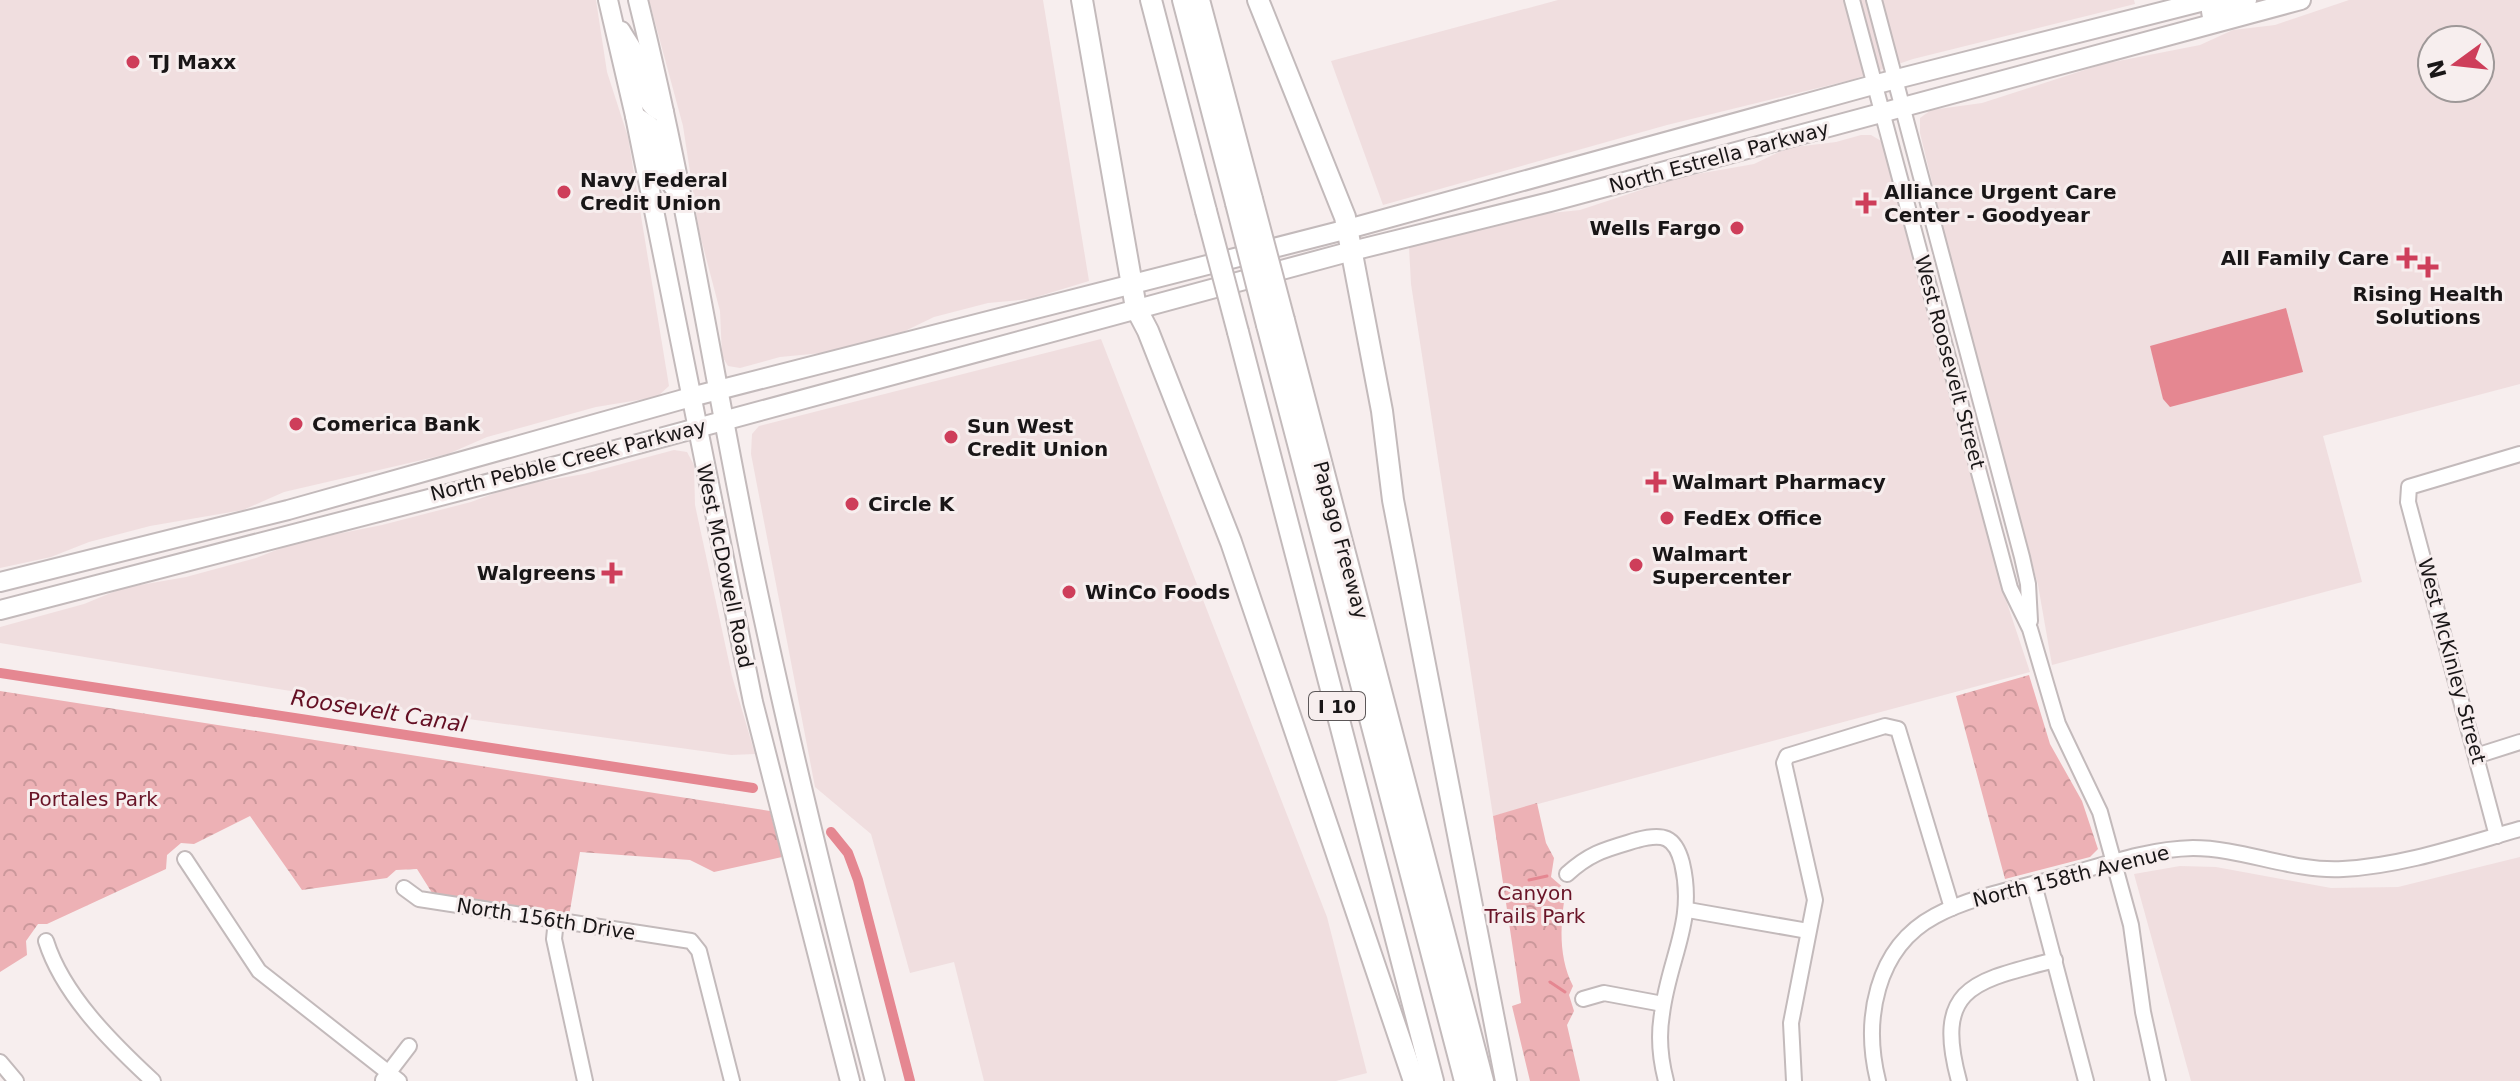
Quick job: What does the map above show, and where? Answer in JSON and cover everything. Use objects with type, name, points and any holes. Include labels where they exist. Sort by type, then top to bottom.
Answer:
[{"type":"highway","points":[[1082,0],[1129,284],[1136,308],[1154,345],[1231,542],[1414,1081]]},
{"type":"highway","name":"I 10","points":[[1151,0],[1433,1081]]},
{"type":"highway","points":[[1183,0],[1244,201]]},
{"type":"highway","name":"Papago Freeway","points":[[1199,0],[1244,201],[1483,1081]]},
{"type":"highway","points":[[1258,0],[1348,229],[1382,411],[1393,500],[1506,1081]]},
{"type":"highway","points":[[1276,322],[1465,1081]]},
{"type":"main road","name":"West McDowell Road","points":[[638,0],[682,198],[781,694],[875,1081]]},
{"type":"main road","name":"North Estrella Parkway","points":[[1129,284],[1348,229],[1873,85],[2208,0]]},
{"type":"main road","points":[[2213,23],[2211,11],[2247,0]]},
{"type":"main road","name":"North Estrella Parkway","points":[[1136,308],[1645,177],[2301,0]]},
{"type":"main road","name":"West McDowell Road","points":[[610,7],[635,116],[753,702],[850,1081]]},
{"type":"main road","points":[[610,7],[636,56],[648,100],[658,111],[664,112]]},
{"type":"main road","points":[[2062,66],[2065,49],[2139,28],[2148,15]]},
{"type":"main road","points":[[635,116],[650,126],[662,171],[682,198]]},
{"type":"main road","points":[[1630,150],[1645,177]]},
{"type":"main road","name":"North Pebble Creek Parkway","points":[[0,582],[288,510],[691,397],[1129,284]]},
{"type":"main road","name":"North Pebble Creek Parkway","points":[[0,610],[725,420],[1136,308]]},
{"type":"main road","points":[[882,377],[885,360],[918,349],[923,337]]},
{"type":"main road","points":[[0,603],[8,596],[58,582],[66,577],[71,565]]},
{"type":"main road","points":[[753,702],[781,694]]},
{"type":"main road","points":[[802,898],[817,911],[837,989],[844,998],[854,1001]]},
{"type":"street","name":"West Roosevelt Street","points":[[1852,0],[2010,588],[2030,629],[2058,724],[2100,812],[2131,925],[2143,1012],[2158,1081]]},
{"type":"street","name":"West Roosevelt Street","points":[[1874,0],[2022,557],[2028,584],[2030,629]]},
{"type":"street","name":"West McKinley Street","points":[[2497,836],[2479,755],[2408,502],[2409,487],[2520,454]]},
{"type":"street","points":[[1794,1081],[1791,1023],[1815,900],[1784,763],[1787,756],[1885,726],[1898,729],[1952,908]]},
{"type":"street","points":[[2479,755],[2520,742]]},
{"type":"street","name":"North 158th Avenue","points":[[1878,1081],[1870,1024],[1881,979],[1897,953],[1922,925],[1952,908],[2153,852],[2197,848],[2338,870],[2391,863],[2520,829]]},
{"type":"street","points":[[1567,874],[1588,855],[1656,835],[1668,837],[1678,847],[1688,910],[1663,1004],[1660,1054],[1666,1081]]},
{"type":"street","points":[[185,859],[259,971],[390,1078],[409,1046]]},
{"type":"street","points":[[2034,884],[2086,1081]]},
{"type":"street","name":"North 156th Drive","points":[[404,888],[419,899],[691,941],[699,951],[732,1081]]},
{"type":"street","points":[[1688,910],[1808,931]]},
{"type":"street","points":[[556,920],[554,939],[585,1081]]},
{"type":"street","points":[[46,941],[53,962],[96,1022],[153,1081]]},
{"type":"street","points":[[1959,1081],[1949,1046],[1951,1019],[1959,1000],[1972,987],[2055,960]]},
{"type":"street","points":[[1583,999],[1604,993],[1663,1004]]},
{"type":"street","points":[[0,1062],[16,1081]]},
{"type":"shaded area","points":[[0,0],[596,0],[607,72],[628,137],[669,386],[657,397],[596,407],[487,437],[448,454],[284,492],[243,510],[150,526],[89,542],[51,557],[0,568]]},
{"type":"shaded area","points":[[649,0],[1043,0],[1089,281],[1030,299],[988,303],[934,317],[903,332],[822,353],[780,357],[740,368],[728,366],[722,356],[720,311],[699,231],[683,126]]},
{"type":"shaded area","points":[[1558,0],[2134,0],[2135,4],[1913,59],[1851,80],[1667,125],[1383,205],[1331,61]]},
{"type":"shaded area","points":[[2349,0],[2520,0],[2520,384],[2323,436],[2362,582],[2052,665],[2038,585],[1956,281],[1920,133],[1920,118],[1931,110],[1982,103],[2103,64],[2200,45],[2233,30],[2275,25]]},
{"type":"shaded area","points":[[1871,135],[1883,142],[2008,606],[2030,672],[1493,816],[1411,284],[1409,247],[1532,215],[1580,210],[1680,177],[1754,164],[1787,148],[1836,142]]},
{"type":"shaded area","points":[[2286,308],[2303,372],[2170,407],[2163,399],[2150,346]]},
{"type":"shaded area","points":[[1101,339],[1327,917],[1367,1073],[1336,1081],[984,1081],[954,962],[910,973],[871,834],[815,787],[751,454],[752,434],[759,426]]},
{"type":"shaded area","points":[[674,450],[687,452],[694,465],[695,505],[732,676],[755,754],[731,755],[418,712],[0,643],[0,627],[84,604],[123,588],[186,577],[256,558],[297,542],[382,525],[471,502],[514,486],[584,474]]},
{"type":"shaded area","points":[[2520,857],[2520,1081],[2191,1081],[2134,874],[2180,866],[2216,867],[2331,888],[2398,887]]},
{"type":"green space","points":[[2029,675],[2050,744],[2082,801],[2098,849],[2090,857],[2005,879],[1956,696]]},
{"type":"green space","name":"Portales Park","points":[[0,691],[770,811],[782,857],[714,872],[690,860],[580,852],[569,916],[434,896],[417,869],[396,870],[387,878],[302,890],[250,816],[194,844],[181,843],[167,855],[166,869],[47,924],[38,924],[26,941],[27,955],[0,972]]},
{"type":"green space","name":"Canyon Trails Park","points":[[1537,803],[1546,843],[1554,858],[1551,877],[1566,890],[1562,939],[1565,963],[1573,986],[1569,995],[1574,1011],[1567,1025],[1580,1081],[1530,1081],[1512,1006],[1521,1003],[1493,816]]},
{"type":"waterway","name":"Roosevelt Canal","points":[[0,673],[753,788]]},
{"type":"waterway","name":"Roosevelt Canal","points":[[831,832],[848,853],[858,880],[910,1081]]},
{"type":"waterway","points":[[1529,880],[1547,876]]},
{"type":"waterway","points":[[1550,982],[1565,992]]},
{"type":"place","name":"TJ Maxx","points":[[133,62]]},
{"type":"place","name":"Navy Federal Credit Union","points":[[564,192]]},
{"type":"place","name":"Alliance Urgent Care Center - Goodyear","points":[[1866,203]]},
{"type":"place","name":"Wells Fargo","points":[[1737,228]]},
{"type":"place","name":"All Family Care","points":[[2407,258]]},
{"type":"place","name":"Rising Health Solutions","points":[[2428,267]]},
{"type":"place","name":"Comerica Bank","points":[[296,424]]},
{"type":"place","name":"Sun West Credit Union","points":[[951,437]]},
{"type":"place","name":"Walmart Pharmacy","points":[[1656,482]]},
{"type":"place","name":"Circle K","points":[[852,504]]},
{"type":"place","name":"FedEx Office","points":[[1667,518]]},
{"type":"place","name":"Walmart Supercenter","points":[[1636,565]]},
{"type":"place","name":"Walgreens","points":[[612,573]]},
{"type":"place","name":"WinCo Foods","points":[[1069,592]]}]
